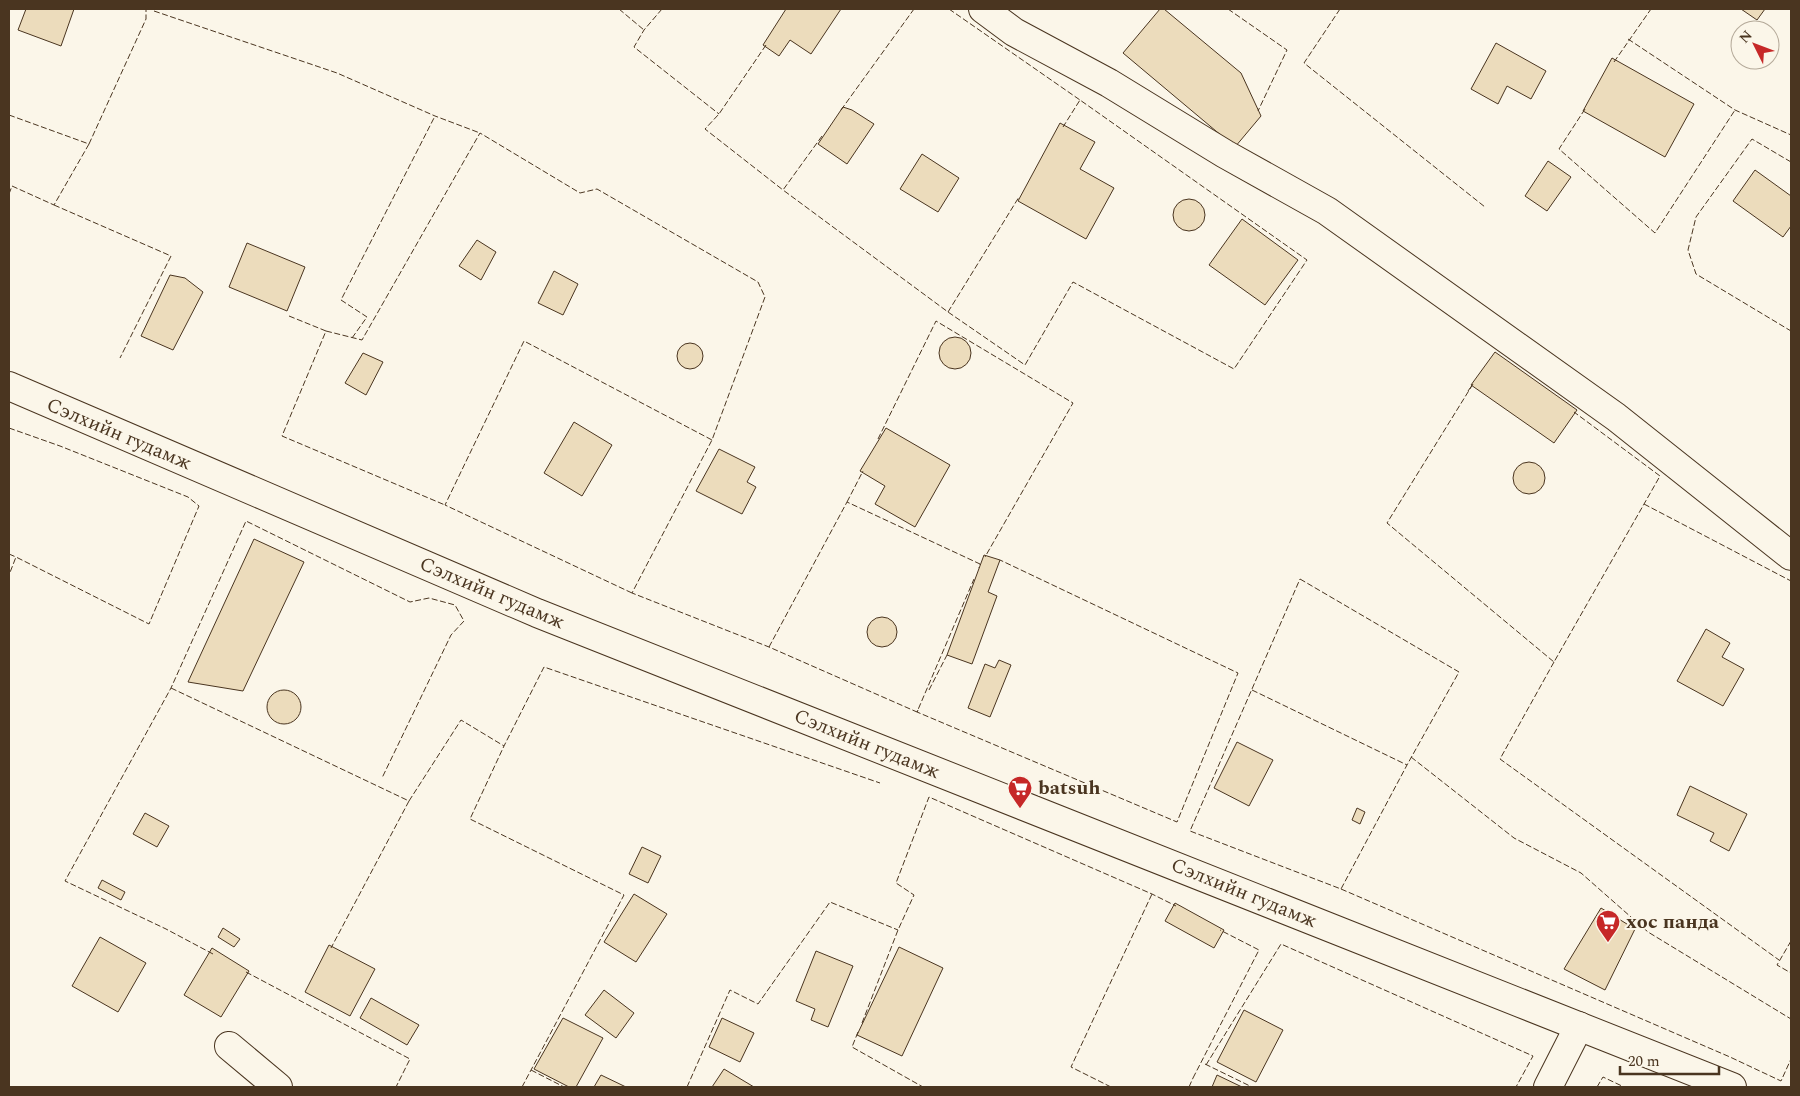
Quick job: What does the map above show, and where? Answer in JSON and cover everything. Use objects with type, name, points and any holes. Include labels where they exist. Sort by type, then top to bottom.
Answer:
[{"type":"main road","points":[[983,9],[1014,32],[1109,83],[1225,154],[1327,211],[1616,417],[1791,556]]},
{"type":"main road","name":"Сэлхийн гудамж","points":[[9,386],[537,613],[1732,1087]]},
{"type":"main road","points":[[1548,1087],[1579,1026]]},
{"type":"main road","points":[[229,1046],[278,1087]]},
{"type":"building","points":[[26,9],[74,9],[61,46],[18,30]]},
{"type":"building","points":[[786,9],[841,9],[811,54],[790,40],[779,56],[763,45]]},
{"type":"building","points":[[1160,9],[1164,9],[1241,73],[1261,116],[1235,147],[1123,53]]},
{"type":"building","points":[[1741,9],[1765,9],[1757,20]]},
{"type":"building","points":[[1496,43],[1546,71],[1531,99],[1507,86],[1498,104],[1471,89]]},
{"type":"building","points":[[1612,58],[1694,104],[1665,157],[1583,111]]},
{"type":"building","points":[[843,107],[852,110],[874,124],[847,164],[818,144]]},
{"type":"building","points":[[1060,123],[1095,142],[1080,169],[1114,188],[1086,239],[1018,201]]},
{"type":"building","points":[[922,154],[959,178],[938,212],[900,189]]},
{"type":"building","points":[[1548,161],[1571,177],[1547,211],[1525,196]]},
{"type":"building","points":[[1755,170],[1791,196],[1791,226],[1783,237],[1733,201]]},
{"type":"building","points":[[1189,199],[1195,200],[1200,204],[1204,209],[1204,221],[1200,226],[1195,230],[1189,231],[1183,230],[1178,226],[1174,221],[1173,215],[1174,209],[1178,204],[1183,200]]},
{"type":"building","points":[[1242,219],[1298,260],[1265,305],[1209,265]]},
{"type":"building","points":[[477,240],[496,252],[481,280],[459,266]]},
{"type":"building","points":[[247,243],[305,267],[287,311],[229,287]]},
{"type":"building","points":[[554,271],[578,284],[563,315],[538,303]]},
{"type":"building","points":[[170,275],[185,278],[203,292],[173,350],[141,336]]},
{"type":"building","points":[[955,337],[961,338],[966,342],[970,347],[970,359],[966,364],[961,368],[955,369],[949,368],[944,364],[940,359],[939,353],[940,347],[944,342],[949,338]]},
{"type":"building","points":[[690,343],[699,347],[703,356],[699,365],[690,369],[681,365],[677,356],[681,347]]},
{"type":"building","points":[[1495,352],[1577,410],[1554,443],[1471,385]]},
{"type":"building","points":[[363,353],[383,362],[366,395],[345,383]]},
{"type":"building","points":[[574,422],[612,445],[582,496],[544,473]]},
{"type":"building","points":[[886,428],[950,465],[915,527],[875,504],[885,486],[860,471]]},
{"type":"building","points":[[719,449],[755,467],[747,482],[756,487],[742,514],[696,491]]},
{"type":"building","points":[[1529,462],[1535,463],[1540,467],[1544,472],[1544,484],[1540,489],[1535,493],[1529,494],[1523,493],[1518,489],[1514,484],[1513,478],[1514,472],[1518,467],[1523,463]]},
{"type":"building","points":[[254,539],[304,562],[243,691],[188,682]]},
{"type":"building","points":[[984,555],[1000,560],[988,592],[997,596],[972,664],[947,655]]},
{"type":"building","points":[[882,617],[888,618],[896,626],[896,638],[888,646],[882,647],[876,646],[868,638],[867,632],[868,626],[876,618]]},
{"type":"building","points":[[1706,629],[1730,643],[1722,657],[1744,669],[1723,706],[1677,681]]},
{"type":"building","points":[[999,660],[1011,665],[990,717],[968,708],[985,664],[995,668]]},
{"type":"building","points":[[284,690],[291,691],[296,695],[300,700],[300,714],[296,719],[291,723],[284,724],[277,723],[272,719],[268,714],[267,707],[268,700],[272,695],[277,691]]},
{"type":"building","points":[[1237,742],[1273,760],[1249,806],[1214,788]]},
{"type":"building","points":[[1690,786],[1747,814],[1729,851],[1710,841],[1714,833],[1677,815]]},
{"type":"building","points":[[1357,808],[1365,812],[1360,824],[1352,820]]},
{"type":"building","points":[[145,813],[169,826],[157,847],[133,834]]},
{"type":"building","points":[[642,847],[661,856],[648,883],[629,874]]},
{"type":"building","points":[[102,880],[125,892],[121,900],[98,888]]},
{"type":"building","points":[[634,894],[667,914],[636,962],[604,942]]},
{"type":"building","points":[[1175,903],[1224,930],[1214,948],[1165,921]]},
{"type":"building","points":[[1601,908],[1635,929],[1605,990],[1564,969]]},
{"type":"building","points":[[223,928],[240,939],[234,947],[218,937]]},
{"type":"building","points":[[100,937],[146,963],[118,1012],[72,986]]},
{"type":"building","points":[[329,945],[375,969],[350,1016],[305,992]]},
{"type":"building","points":[[899,947],[943,968],[902,1056],[857,1035]]},
{"type":"building","points":[[212,948],[249,971],[221,1017],[184,995]]},
{"type":"building","points":[[816,951],[853,966],[828,1027],[811,1020],[815,1009],[796,1001]]},
{"type":"building","points":[[604,990],[634,1013],[616,1038],[585,1015]]},
{"type":"building","points":[[371,998],[419,1025],[407,1045],[360,1018]]},
{"type":"building","points":[[1244,1010],[1283,1030],[1256,1082],[1217,1062]]},
{"type":"building","points":[[563,1018],[603,1038],[576,1087],[569,1087],[534,1069]]},
{"type":"building","points":[[722,1018],[754,1033],[740,1062],[709,1047]]},
{"type":"building","points":[[724,1069],[754,1087],[712,1087]]},
{"type":"building","points":[[601,1075],[626,1087],[594,1087]]},
{"type":"building","points":[[1217,1075],[1242,1087],[1212,1087]]},
{"type":"fence","points":[[9,115],[89,144],[146,19],[146,9]]},
{"type":"fence","points":[[619,9],[644,30]]},
{"type":"fence","points":[[662,9],[644,30],[634,47],[719,114]]},
{"type":"fence","points":[[841,110],[914,9]]},
{"type":"fence","points":[[949,9],[1080,100]]},
{"type":"fence","points":[[1228,9],[1287,50],[1258,111]]},
{"type":"fence","points":[[1340,9],[1304,63],[1485,207]]},
{"type":"fence","points":[[1614,62],[1651,9]]},
{"type":"fence","points":[[154,11],[337,73],[435,116],[480,133]]},
{"type":"fence","points":[[1628,39],[1735,110],[1791,135]]},
{"type":"fence","points":[[766,45],[719,114],[705,129],[783,190]]},
{"type":"fence","points":[[822,136],[783,190],[948,312],[1025,365],[1073,282],[1234,369],[1307,260],[1080,100],[1063,127]]},
{"type":"fence","points":[[1585,109],[1559,149],[1655,233],[1735,110]]},
{"type":"fence","points":[[352,338],[367,317],[341,300],[435,116]]},
{"type":"fence","points":[[326,331],[362,340],[480,133],[580,193],[597,189],[758,282],[765,297],[712,440],[632,593],[769,647],[917,712],[974,579]]},
{"type":"fence","points":[[1791,162],[1752,139],[1696,217],[1688,250],[1696,274],[1791,331]]},
{"type":"fence","points":[[9,194],[12,186],[54,205],[89,144]]},
{"type":"fence","points":[[948,312],[1019,197]]},
{"type":"fence","points":[[54,205],[171,256],[120,358]]},
{"type":"fence","points":[[289,316],[326,331],[282,436],[445,505]]},
{"type":"fence","points":[[878,439],[936,321],[1073,403],[985,557]]},
{"type":"fence","points":[[632,593],[445,505],[524,341],[712,440]]},
{"type":"fence","points":[[1473,384],[1387,523],[1554,662],[1660,476],[1574,412]]},
{"type":"fence","points":[[1468,391],[1473,384]]},
{"type":"fence","points":[[9,428],[60,446],[188,497],[199,506],[149,624],[16,557],[9,575]]},
{"type":"fence","points":[[847,502],[863,471]]},
{"type":"fence","points":[[769,647],[847,502],[980,564],[979,568]]},
{"type":"fence","points":[[1644,504],[1791,581]]},
{"type":"fence","points":[[213,954],[166,929],[65,881],[171,688],[246,521],[410,602],[429,598],[455,605],[464,621],[451,635],[382,778]]},
{"type":"fence","points":[[9,554],[16,557]]},
{"type":"fence","points":[[918,710],[917,712],[1177,822],[1238,673],[1000,560]]},
{"type":"fence","points":[[1300,579],[1459,672],[1341,889],[1190,831],[1300,579]]},
{"type":"fence","points":[[929,690],[947,655]]},
{"type":"fence","points":[[1554,662],[1500,759],[1779,960]]},
{"type":"fence","points":[[522,1087],[624,895],[470,819],[544,667],[880,783]]},
{"type":"fence","points":[[171,688],[409,801],[331,948]]},
{"type":"fence","points":[[1252,690],[1407,765]]},
{"type":"fence","points":[[409,801],[461,720],[504,746]]},
{"type":"fence","points":[[1411,757],[1514,838],[1581,873],[1648,932],[1791,1019]]},
{"type":"fence","points":[[862,1023],[898,930],[914,895],[896,883],[929,797],[1176,906]]},
{"type":"fence","points":[[1341,889],[1730,1057],[1781,1081],[1791,1059]]},
{"type":"fence","points":[[1111,1087],[1071,1067],[1152,894]]},
{"type":"fence","points":[[687,1087],[730,990],[758,1004],[830,902],[898,930]]},
{"type":"fence","points":[[1193,1078],[1259,950],[1220,930]]},
{"type":"fence","points":[[1791,941],[1777,965],[1791,973]]},
{"type":"fence","points":[[1206,1065],[1281,944],[1533,1056],[1516,1087]]},
{"type":"fence","points":[[246,972],[410,1059],[396,1087]]},
{"type":"fence","points":[[858,1032],[852,1047],[923,1087]]},
{"type":"fence","points":[[1205,1064],[1252,1087]]},
{"type":"fence","points":[[531,1070],[564,1087]]},
{"type":"fence","points":[[1597,1087],[1603,1077],[1624,1087]]},
{"type":"fence","points":[[1189,1087],[1193,1078]]},
{"type":"place","name":"batsuh","points":[[1020,809]]},
{"type":"place","name":"хос панда","points":[[1608,943]]}]
